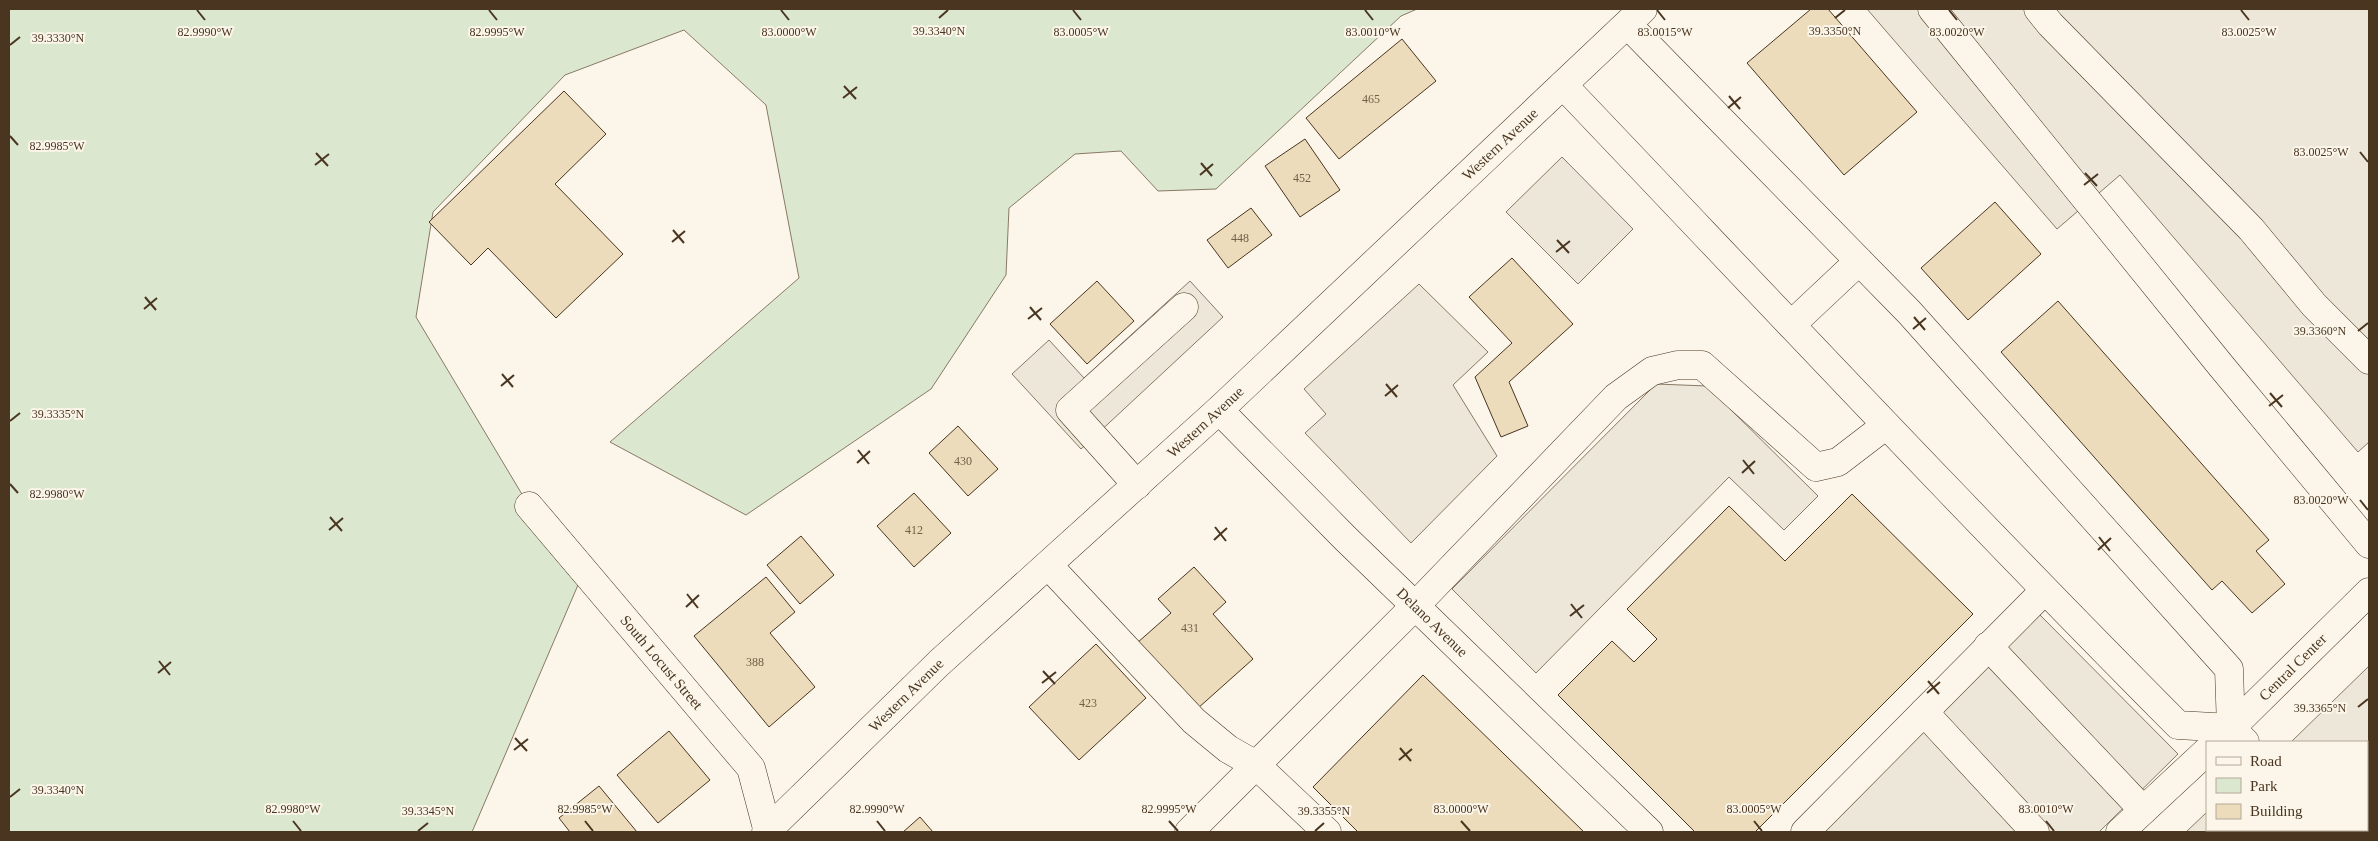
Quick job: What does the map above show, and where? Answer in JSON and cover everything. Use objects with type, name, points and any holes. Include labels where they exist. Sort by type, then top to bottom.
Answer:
[{"type":"main road","points":[[1932,9],[2209,352],[2369,544]]},
{"type":"main road","points":[[2038,9],[2050,24],[2250,229],[2314,305],[2369,360]]},
{"type":"main road","points":[[1563,84],[1885,426],[2044,591],[2178,725],[2231,738],[2229,669],[1922,327],[1859,261],[1636,17]]},
{"type":"main road","name":"Western Avenue","points":[[767,832],[940,663],[1219,410],[1636,17]]},
{"type":"main road","points":[[1791,325],[1859,261]]},
{"type":"main road","points":[[1138,485],[1070,410],[1184,307]]},
{"type":"main road","points":[[1189,832],[1415,606],[1616,397],[1652,371],[1678,365],[1702,364],[1816,467],[1838,462],[1885,426]]},
{"type":"main road","name":"Delano Avenue","points":[[1219,410],[1415,606],[1649,832]]},
{"type":"main road","name":"South Locust Street","points":[[529,506],[751,768],[767,832]]},
{"type":"main road","points":[[1048,565],[1194,721],[1228,749],[1256,765],[1327,832]]},
{"type":"main road","points":[[1805,832],[2044,591]]},
{"type":"main road","name":"Central Center","points":[[2231,738],[2369,592]]},
{"type":"main road","points":[[1988,646],[2143,810]]},
{"type":"main road","points":[[1924,712],[2035,832]]},
{"type":"main road","points":[[2120,832],[2206,752]]},
{"type":"green space","points":[[9,9],[1417,9],[1401,16],[1216,189],[1158,191],[1121,151],[1075,154],[1009,208],[1006,275],[931,389],[746,515],[610,442],[799,278],[766,105],[684,30],[565,75],[433,212],[416,317],[529,506],[584,571],[472,832],[9,832]]},
{"type":"shaded area","points":[[1867,9],[2369,9],[2369,442],[2358,452],[2120,175],[2057,229]]},
{"type":"shaded area","points":[[1562,157],[1633,229],[1578,284],[1506,212]]},
{"type":"shaded area","points":[[1190,281],[1223,317],[1081,449],[1012,374],[1049,340],[1084,378]]},
{"type":"shaded area","points":[[1419,284],[1488,352],[1453,385],[1497,456],[1411,543],[1305,433],[1326,414],[1304,389]]},
{"type":"shaded area","points":[[1656,384],[1707,386],[1818,496],[1784,530],[1729,477],[1536,673],[1452,589]]},
{"type":"shaded area","points":[[2039,614],[2178,754],[2099,832],[1820,832]]},
{"type":"shaded area","points":[[2369,666],[2369,828],[2368,741],[2292,741]]},
{"type":"shaded area","points":[[2206,813],[2206,831],[2304,832],[2186,832]]},
{"type":"building","points":[[1811,9],[1828,9],[1917,112],[1844,175],[1747,63]]},
{"type":"building","points":[[1402,39],[1436,81],[1339,159],[1306,118]]},
{"type":"building","points":[[564,91],[606,134],[555,184],[623,254],[556,318],[488,248],[471,265],[429,222]]},
{"type":"building","points":[[1305,139],[1340,190],[1300,217],[1265,166]]},
{"type":"building","points":[[1995,202],[2041,254],[1968,320],[1921,268]]},
{"type":"building","points":[[1251,208],[1272,235],[1228,268],[1207,240]]},
{"type":"building","points":[[1512,258],[1573,324],[1509,382],[1528,426],[1501,437],[1475,377],[1512,343],[1469,297]]},
{"type":"building","points":[[1097,281],[1134,321],[1087,364],[1050,324]]},
{"type":"building","points":[[2058,301],[2269,540],[2256,551],[2285,584],[2252,613],[2222,581],[2212,590],[2001,352]]},
{"type":"building","points":[[958,426],[998,469],[968,496],[929,453]]},
{"type":"building","points":[[914,493],[951,533],[914,567],[877,526]]},
{"type":"building","points":[[1852,494],[1973,614],[1755,832],[1695,832],[1558,695],[1612,641],[1634,662],[1657,639],[1627,609],[1729,506],[1785,561]]},
{"type":"building","points":[[801,536],[834,575],[800,604],[767,565]]},
{"type":"building","points":[[1194,567],[1226,602],[1213,614],[1253,659],[1197,709],[1137,643],[1171,613],[1158,599]]},
{"type":"building","points":[[766,577],[795,612],[770,633],[815,687],[769,727],[694,636]]},
{"type":"building","points":[[1096,644],[1146,698],[1079,760],[1029,707]]},
{"type":"building","points":[[1423,675],[1584,832],[1358,832],[1313,787]]},
{"type":"building","points":[[669,731],[710,780],[658,823],[617,775]]},
{"type":"building","points":[[599,786],[637,832],[570,832],[559,818]]},
{"type":"building","points":[[920,817],[933,832],[903,832]]}]
